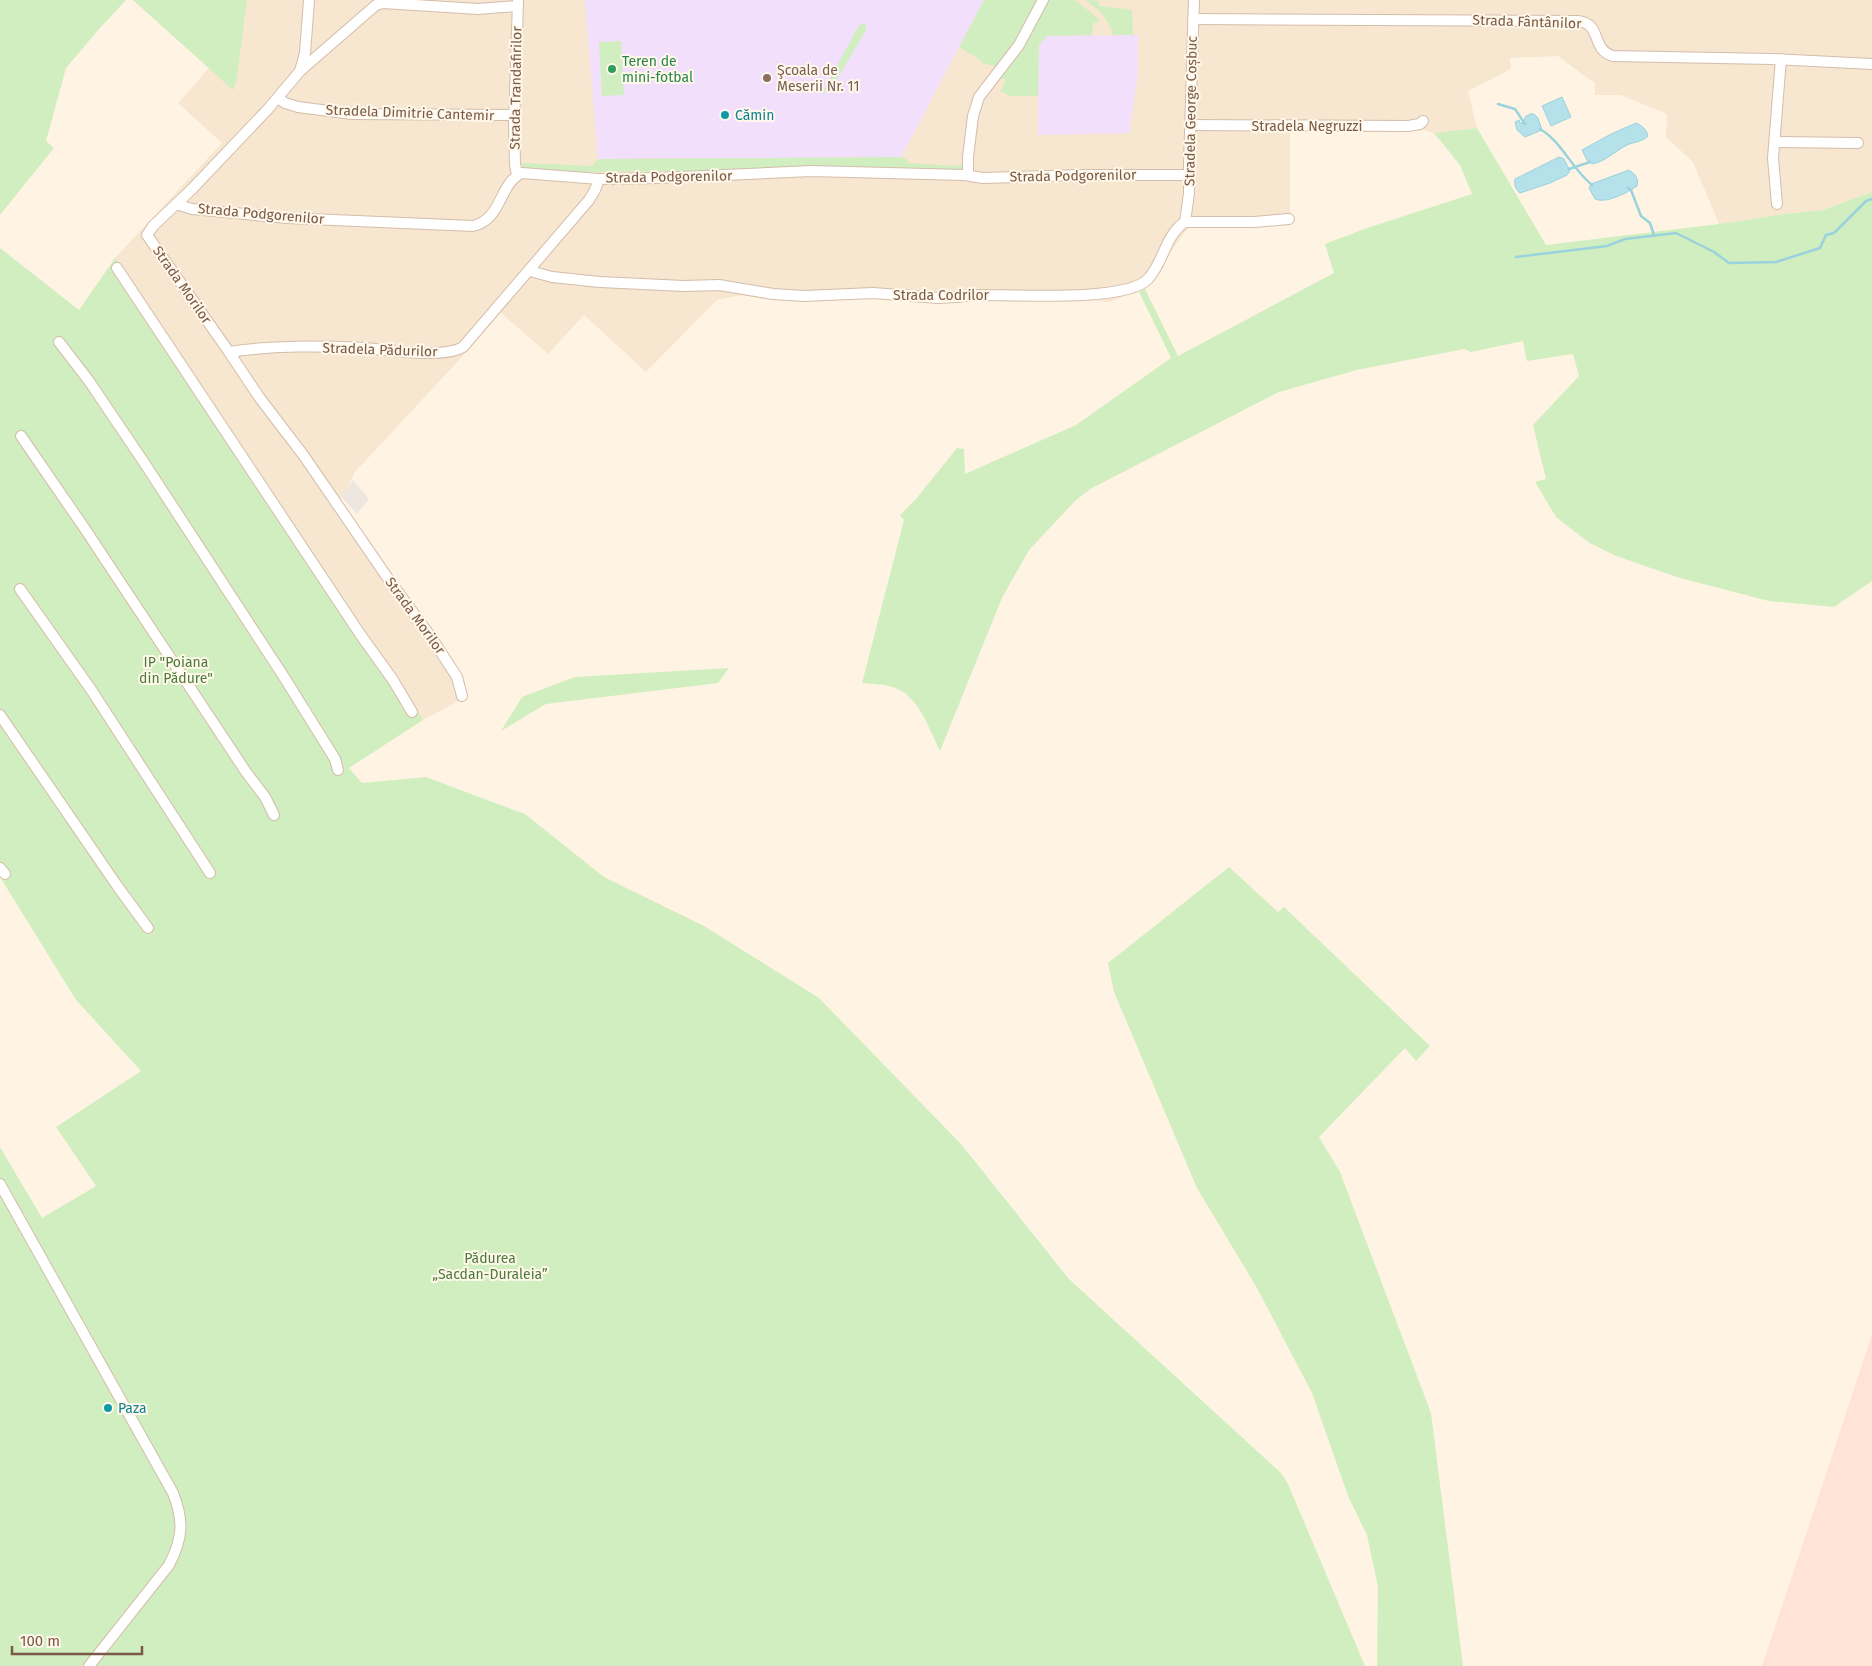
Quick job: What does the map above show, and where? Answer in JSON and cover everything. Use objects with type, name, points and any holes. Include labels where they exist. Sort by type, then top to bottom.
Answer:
[{"type":"street","points":[[300,71],[305,53],[309,0]]},
{"type":"street","points":[[968,175],[968,157],[973,116],[979,97],[984,88],[1019,45],[1043,0]]},
{"type":"street","name":"Stradela George Coșbuc","points":[[1185,222],[1189,193],[1194,0]]},
{"type":"street","name":"Strada Morilor","points":[[462,696],[457,677],[436,643],[387,577],[304,456],[259,397],[147,236],[153,226],[278,98],[300,71],[369,5],[383,3],[462,8],[518,3]]},
{"type":"street","name":"Strada Trandafirilor","points":[[517,175],[515,164],[515,115],[518,3]]},
{"type":"street","name":"Strada Fântânilor","points":[[1194,19],[1578,21],[1591,25],[1601,49],[1606,54],[1613,56],[1781,59],[1872,64]]},
{"type":"street","points":[[1777,204],[1773,158],[1781,59]]},
{"type":"street","name":"Stradela Dimitrie Cantemir","points":[[278,98],[285,103],[298,107],[352,114],[515,115]]},
{"type":"street","name":"Stradela Negruzzi","points":[[1190,125],[1408,126],[1420,124],[1423,121]]},
{"type":"street","points":[[1775,142],[1858,143]]},
{"type":"street","name":"Strada Podgorenilor","points":[[176,204],[192,209],[287,218],[472,226],[482,224],[489,219],[511,181],[522,173],[599,179],[812,170],[968,175],[983,178],[1078,175],[1189,175]]},
{"type":"street","name":"Stradela Pădurilor","points":[[229,352],[277,347],[365,348],[430,353],[456,351],[463,348],[589,200],[599,179]]},
{"type":"street","points":[[1185,222],[1254,222],[1290,219]]},
{"type":"street","name":"Strada Codrilor","points":[[530,271],[552,276],[600,282],[684,286],[719,285],[756,292],[789,295],[873,293],[938,298],[979,294],[1064,295],[1100,293],[1133,288],[1148,280],[1174,231],[1185,222]]},
{"type":"street","points":[[117,268],[360,634],[393,680],[412,712]]},
{"type":"street","points":[[59,342],[84,374],[145,464],[284,677],[335,759],[338,770]]},
{"type":"street","points":[[21,436],[246,772],[265,797],[274,815]]},
{"type":"street","points":[[20,589],[92,691],[210,873]]},
{"type":"street","points":[[0,715],[148,928]]},
{"type":"street","points":[[0,1184],[173,1493],[181,1516],[181,1536],[170,1564],[89,1666]]},
{"type":"shaded area","points":[[247,0],[1872,0],[1872,192],[1823,210],[1719,224],[1693,162],[1666,137],[1667,114],[1621,95],[1595,95],[1595,82],[1558,56],[1510,58],[1511,69],[1468,91],[1477,128],[1434,133],[1423,130],[1364,132],[1290,131],[1290,224],[1189,227],[1168,255],[1155,278],[1145,289],[1109,302],[1066,298],[972,302],[915,302],[861,298],[829,301],[763,299],[741,295],[717,300],[646,372],[584,315],[548,354],[500,312],[460,359],[355,472],[347,489],[340,495],[347,513],[465,682],[466,699],[458,701],[423,720],[403,687],[340,596],[115,258],[222,143],[178,103],[209,68],[233,89],[237,79]]},
{"type":"shaded area","name":"Şcoala de Meserii Nr. 11","points":[[585,0],[984,0],[901,157],[598,159]]},
{"type":"shaded area","points":[[1138,35],[1138,74],[1129,133],[1038,135],[1039,45],[1047,36]]},
{"type":"shaded area","points":[[353,480],[369,499],[357,514],[340,495]]},
{"type":"shaded area","points":[[1872,1334],[1872,1666],[1762,1666],[1823,1483]]},
{"type":"green space","points":[[0,0],[126,0],[66,68],[46,141],[54,148],[0,215]]},
{"type":"green space","points":[[133,0],[247,0],[237,79],[233,90]]},
{"type":"green space","points":[[984,0],[1039,0],[1026,28],[998,67],[982,63],[979,59],[959,47]]},
{"type":"green space","points":[[1047,0],[1075,0],[1099,19],[1099,22],[1093,23],[1092,35],[1047,36],[1039,45],[1038,96],[1011,96],[1000,91],[1006,80],[999,77],[1014,61],[1032,31]]},
{"type":"green space","points":[[1086,0],[1099,1],[1099,6],[1132,10],[1133,35],[1113,35],[1106,20]]},
{"type":"green space","points":[[863,23],[866,24],[866,30],[829,93],[823,92],[858,27]]},
{"type":"green space","name":"Teren de mini-fotbal","points":[[621,41],[624,95],[602,96],[599,42]]},
{"type":"green space","points":[[1477,128],[1546,245],[1823,210],[1872,192],[1872,581],[1834,607],[1769,601],[1680,578],[1616,556],[1588,542],[1556,517],[1535,482],[1546,479],[1533,425],[1579,376],[1573,354],[1527,361],[1523,341],[1471,352],[1464,349],[1357,370],[1279,392],[1092,488],[1076,500],[1029,550],[1002,598],[940,751],[927,722],[915,703],[908,696],[889,686],[862,683],[904,520],[900,515],[915,500],[957,448],[964,449],[965,474],[1076,425],[1171,358],[1139,292],[1145,289],[1178,356],[1334,273],[1325,244],[1367,228],[1472,194],[1460,165],[1434,133]]},
{"type":"green space","points":[[901,157],[908,160],[908,163],[959,166],[963,164],[963,170],[797,167],[716,171],[581,172],[522,168],[522,163],[592,166],[598,159]]},
{"type":"green space","name":"Pădurea „Sacdan-Duraleia”","points":[[0,248],[79,310],[115,258],[340,596],[403,687],[423,720],[349,768],[362,783],[426,777],[525,814],[604,877],[704,926],[819,998],[961,1144],[1069,1279],[1282,1474],[1288,1484],[1365,1666],[0,1666],[0,1147],[42,1218],[96,1186],[56,1127],[141,1071],[76,1000],[0,877]]},
{"type":"green space","points":[[729,668],[718,683],[546,704],[501,731],[522,697],[575,677]]},
{"type":"green space","points":[[1229,867],[1278,912],[1284,907],[1430,1046],[1416,1061],[1405,1048],[1319,1137],[1340,1172],[1431,1413],[1463,1666],[1377,1666],[1378,1587],[1367,1535],[1348,1496],[1312,1393],[1257,1288],[1197,1188],[1114,992],[1108,963]]},
{"type":"water","points":[[1562,97],[1571,117],[1551,126],[1542,106]]},
{"type":"water","points":[[1534,114],[1538,118],[1542,130],[1525,137],[1517,130],[1515,122],[1519,120],[1520,123],[1523,123],[1525,117]]},
{"type":"water","points":[[1636,123],[1645,130],[1648,136],[1646,138],[1627,145],[1597,163],[1592,164],[1587,160],[1582,150]]},
{"type":"water","points":[[1559,157],[1564,159],[1570,171],[1567,175],[1520,193],[1518,191],[1515,186],[1515,179]]},
{"type":"water","points":[[1629,170],[1636,176],[1637,186],[1622,195],[1610,199],[1595,199],[1589,188],[1591,184]]},
{"type":"waterway","points":[[1498,104],[1515,109],[1525,124]]},
{"type":"waterway","points":[[1540,129],[1555,141],[1592,185]]},
{"type":"waterway","points":[[1569,169],[1590,162]]},
{"type":"waterway","points":[[1628,188],[1631,190],[1641,216],[1650,223],[1654,235]]},
{"type":"waterway","points":[[1516,257],[1607,246],[1625,239],[1676,233],[1714,252],[1729,263],[1776,262],[1820,248],[1826,235],[1834,233],[1866,201],[1872,199]]},
{"type":"place","name":"Teren de mini-fotbal","points":[[612,69]]},
{"type":"place","name":"Şcoala de Meserii Nr. 11","points":[[767,78]]},
{"type":"place","name":"Cămin","points":[[725,115]]},
{"type":"place","name":"Paza","points":[[108,1408]]},
{"type":"park label","name":"IP \"Poiana din Pădure\"","points":[[176,670]]}]
